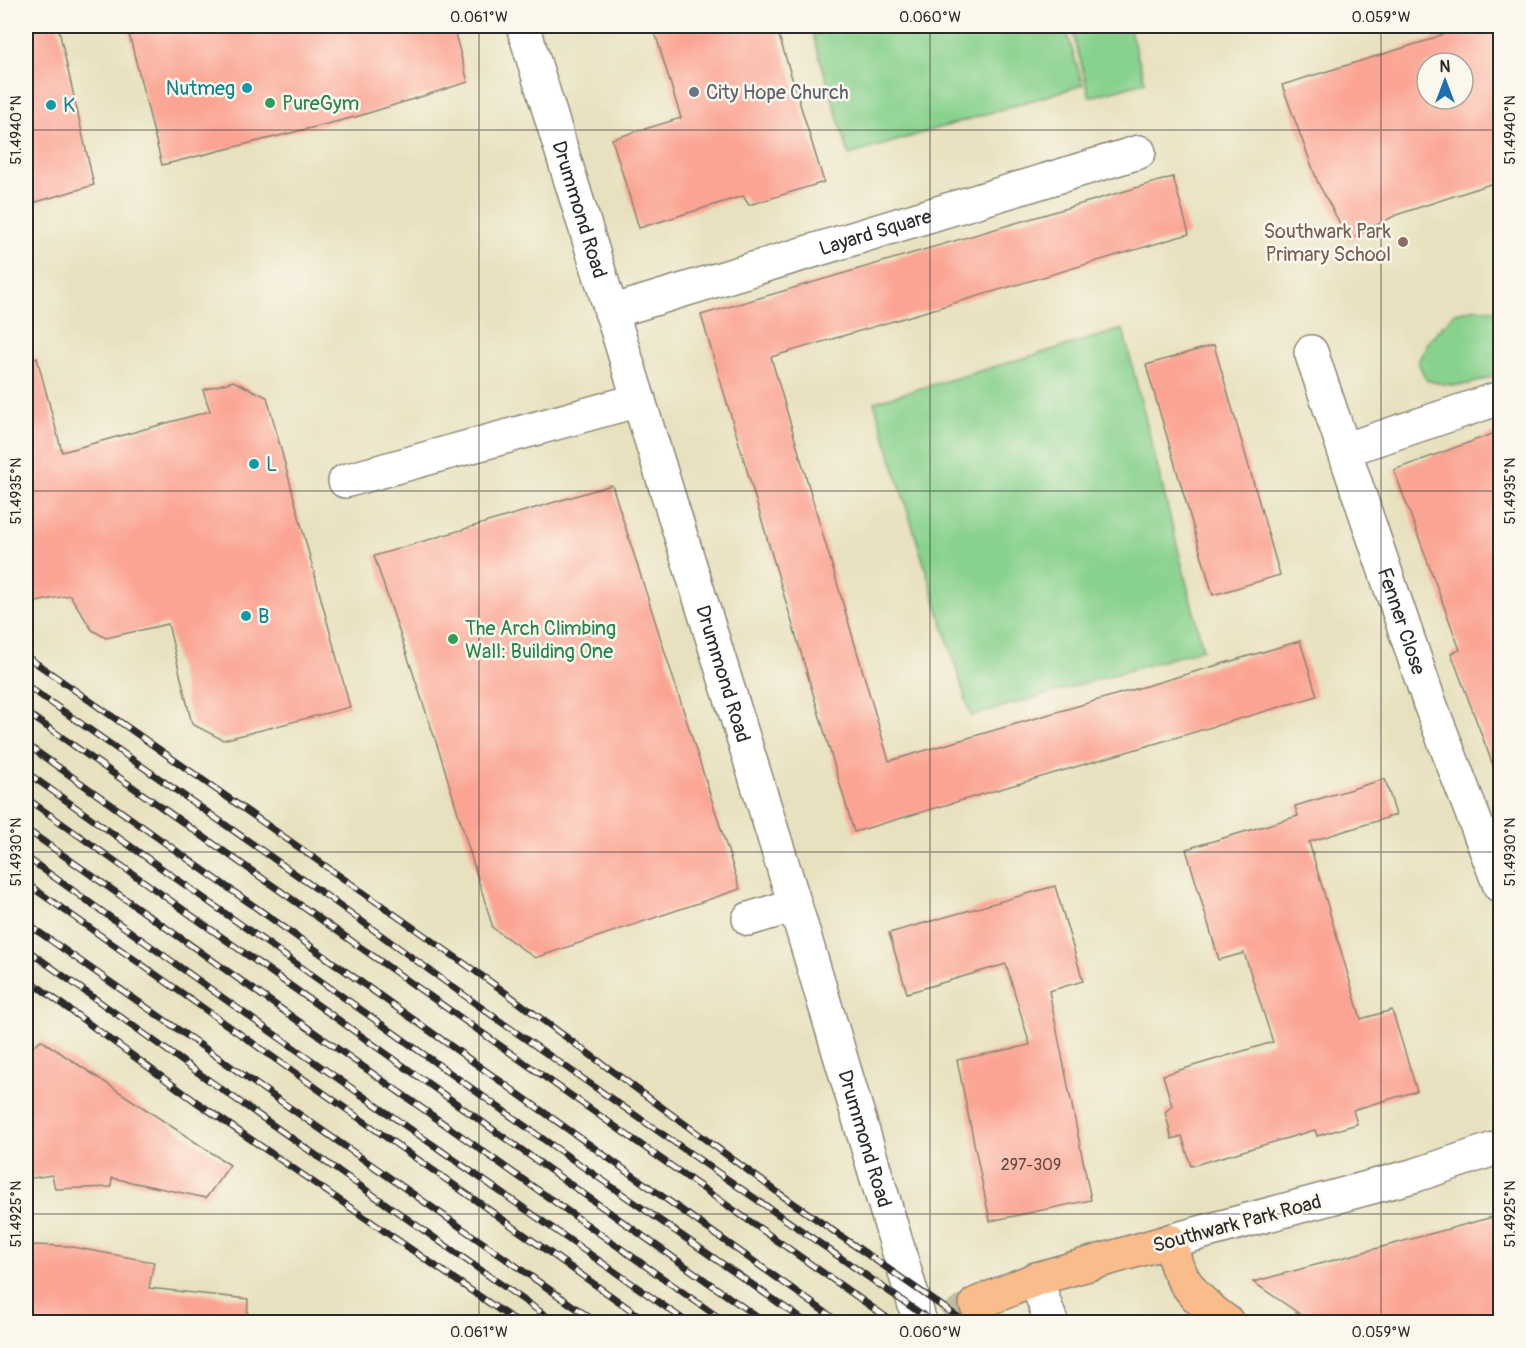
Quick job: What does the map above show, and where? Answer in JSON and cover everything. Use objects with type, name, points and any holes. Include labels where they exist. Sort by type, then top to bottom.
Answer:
[{"type":"main road","name":"Southwark Park Road","points":[[976,1304],[1036,1279],[1170,1241]]},
{"type":"main road","points":[[1170,1241],[1179,1270],[1190,1288],[1210,1311],[1227,1323]]},
{"type":"street","name":"Drummond Road","points":[[523,26],[795,904],[920,1323]]},
{"type":"street","name":"Layard Square","points":[[611,312],[1139,152]]},
{"type":"street","name":"Fenner Close","points":[[1311,352],[1430,704],[1500,886]]},
{"type":"street","points":[[1344,450],[1500,398]]},
{"type":"street","points":[[345,481],[639,400]]},
{"type":"street","points":[[749,919],[795,904]]},
{"type":"street","name":"Southwark Park Road","points":[[1170,1241],[1416,1175],[1500,1147]]},
{"type":"street","points":[[1036,1279],[1051,1323]]},
{"type":"green space","points":[[846,26],[1065,26],[1083,85],[849,155],[813,35]]},
{"type":"green space","points":[[1071,26],[1129,26],[1145,82],[1090,97]]},
{"type":"green space","points":[[1477,308],[1500,311],[1500,373],[1464,385],[1446,385],[1426,380],[1418,362],[1428,342],[1455,313]]},
{"type":"green space","points":[[1123,329],[1203,649],[971,716],[874,402]]},
{"type":"building","name":"K","points":[[26,26],[58,26],[94,185],[26,205]]},
{"type":"building","name":"Nutmeg","points":[[127,26],[453,26],[468,82],[359,116],[162,165]]},
{"type":"building","points":[[653,26],[776,26],[824,182],[749,205],[743,196],[639,228],[612,139],[681,118]]},
{"type":"building","points":[[1461,26],[1500,26],[1500,181],[1396,215],[1349,240],[1318,183],[1282,85],[1429,40]]},
{"type":"building","points":[[1173,177],[1189,234],[771,357],[889,761],[1300,641],[1317,696],[854,832],[701,315]]},
{"type":"building","points":[[1214,345],[1280,575],[1213,595],[1146,365]]},
{"type":"building","points":[[37,358],[62,452],[210,411],[203,390],[233,381],[267,397],[350,707],[223,740],[192,724],[168,624],[106,638],[92,630],[70,595],[26,604],[26,359]]},
{"type":"building","points":[[1500,431],[1500,775],[1497,776],[1451,653],[1460,650],[1394,470]]},
{"type":"building","points":[[612,485],[740,889],[535,958],[493,928],[440,754],[374,556]]},
{"type":"building","points":[[1385,779],[1396,815],[1309,842],[1361,1019],[1392,1010],[1417,1091],[1353,1110],[1357,1124],[1317,1136],[1315,1130],[1191,1166],[1182,1136],[1172,1139],[1165,1112],[1172,1106],[1163,1075],[1273,1042],[1244,953],[1219,960],[1186,849],[1298,816],[1295,806]]},
{"type":"building","points":[[1055,886],[1083,981],[1049,991],[1091,1200],[990,1221],[957,1060],[1030,1045],[1006,964],[907,993],[889,933]]},
{"type":"building","points":[[41,1040],[230,1165],[206,1198],[112,1178],[111,1187],[55,1189],[52,1175],[26,1179],[26,1052]]},
{"type":"building","points":[[1500,1215],[1500,1316],[1478,1323],[1313,1323],[1253,1282]]},
{"type":"building","points":[[26,1245],[67,1246],[154,1262],[149,1288],[248,1299],[247,1323],[26,1323]]},
{"type":"tunnel","points":[[948,1322],[976,1304]]},
{"type":"railway","points":[[26,656],[495,985],[780,1194],[965,1322]]},
{"type":"railway","points":[[26,685],[331,899],[504,1024],[933,1322]]},
{"type":"railway","points":[[26,712],[893,1322]]},
{"type":"railway","points":[[26,744],[839,1322]]},
{"type":"railway","points":[[26,772],[546,1141],[806,1322]]},
{"type":"railway","points":[[26,798],[764,1322]]},
{"type":"railway","points":[[26,829],[725,1322]]},
{"type":"railway","points":[[26,857],[254,1020],[687,1322]]},
{"type":"railway","points":[[26,883],[648,1322]]},
{"type":"railway","points":[[26,923],[596,1322]]},
{"type":"railway","points":[[26,949],[207,1079],[555,1322]]},
{"type":"railway","points":[[26,978],[195,1101],[517,1322]]},
{"type":"place","name":"Nutmeg","points":[[247,88]]},
{"type":"place","name":"City Hope Church","points":[[694,92]]},
{"type":"place","name":"PureGym","points":[[270,103]]},
{"type":"place","name":"K","points":[[51,105]]},
{"type":"place","name":"Southwark Park Primary School","points":[[1403,242]]},
{"type":"place","name":"L","points":[[254,464]]},
{"type":"place","name":"B","points":[[246,616]]},
{"type":"place","name":"The Arch Climbing Wall: Building One","points":[[453,639]]}]
